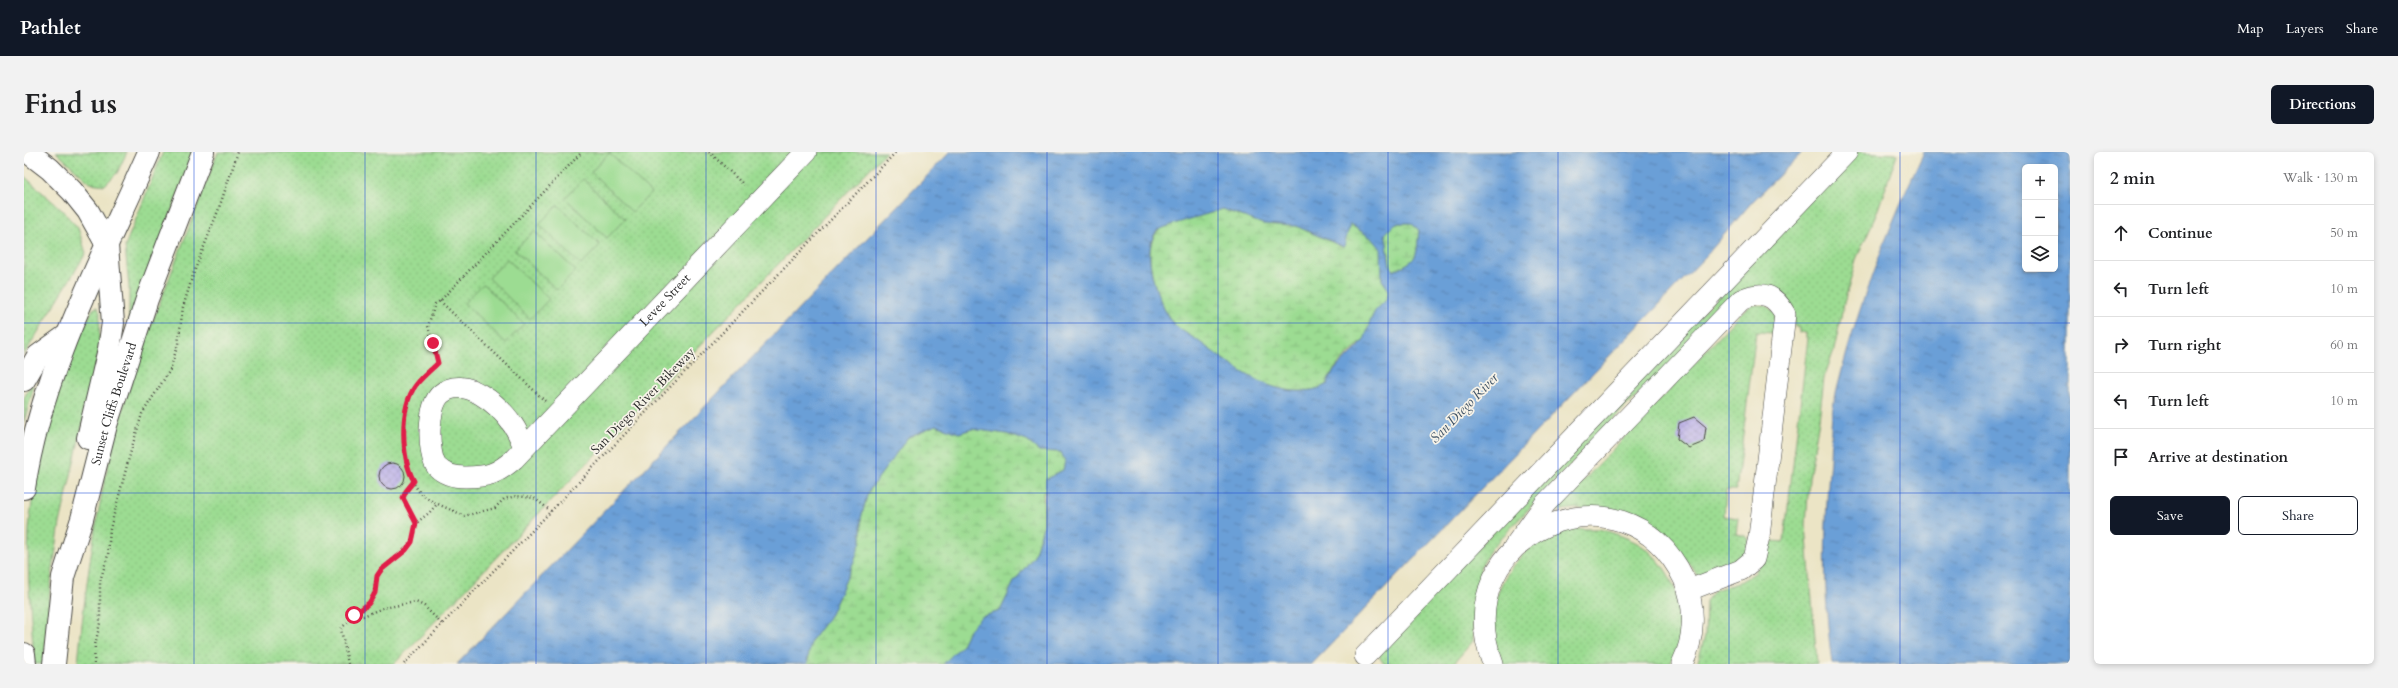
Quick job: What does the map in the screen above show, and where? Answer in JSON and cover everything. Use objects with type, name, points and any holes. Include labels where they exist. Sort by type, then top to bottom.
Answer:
[{"type":"main road","points":[[28,152],[72,191],[88,210],[107,245],[113,322],[109,349],[83,459],[63,577]]},
{"type":"main road","points":[[24,488],[30,450],[66,336],[149,152]]},
{"type":"main road","name":"Sunset Cliffs Boulevard","points":[[54,664],[63,577],[82,519],[106,425],[142,314],[203,152]]},
{"type":"main road","points":[[24,380],[38,356],[66,336]]},
{"type":"main road","points":[[24,654],[25,664]]},
{"type":"street","name":"Levee Street","points":[[524,447],[514,425],[483,396],[462,387],[449,389],[439,395],[432,412],[430,440],[437,467],[448,475],[479,477],[499,472],[514,459],[557,412],[806,152]]},
{"type":"street","points":[[1365,656],[1847,152]]},
{"type":"street","points":[[1492,664],[1484,633],[1485,602],[1496,572],[1545,504],[1742,300],[1755,294],[1769,296],[1778,302],[1785,314],[1759,538],[1754,559],[1741,570],[1689,590]]},
{"type":"street","points":[[1514,547],[1539,528],[1568,518],[1599,516],[1629,524],[1655,539],[1676,562],[1689,590],[1693,621],[1689,652],[1682,664]]},
{"type":"path","points":[[94,664],[95,645],[100,623],[100,581],[108,555],[110,529],[132,447],[142,414],[170,370],[178,344],[183,307],[194,272],[218,211],[238,152]]},
{"type":"path","points":[[551,511],[534,498],[526,496],[504,499],[495,508],[464,516],[438,503],[419,491],[404,451],[406,411],[408,400],[415,386],[438,363],[428,326],[435,304],[440,301],[582,152]]},
{"type":"path","points":[[709,152],[744,186]]},
{"type":"path","name":"San Diego River Bikeway","points":[[404,664],[896,152]]},
{"type":"path","points":[[440,301],[557,412]]},
{"type":"path","points":[[348,664],[341,629],[354,615],[369,603],[375,593],[377,576],[381,570],[409,546],[416,531],[416,523],[403,498],[406,491],[414,481]]},
{"type":"path","points":[[416,523],[429,513],[438,503]]},
{"type":"path","points":[[354,615],[363,616],[383,608],[416,602],[424,606],[442,624]]},
{"type":"green space","points":[[56,152],[127,152],[117,173],[105,185],[90,183]]},
{"type":"green space","points":[[163,152],[194,152],[129,325],[129,287],[125,246]]},
{"type":"green space","points":[[218,152],[886,152],[394,664],[78,664],[91,554],[97,517],[113,444],[134,373]]},
{"type":"green space","points":[[1855,152],[1897,154],[1876,215],[1857,257],[1844,303],[1834,350],[1824,378],[1819,420],[1809,478],[1806,525],[1817,664],[1697,664],[1705,636],[1706,601],[1715,590],[1738,583],[1755,573],[1769,544],[1773,541],[1783,542],[1784,540],[1808,338],[1806,338],[1806,333],[1799,332],[1799,328],[1794,326],[1794,312],[1764,286],[1626,406],[1490,550],[1480,568],[1480,580],[1474,607],[1473,641],[1453,664],[1384,664],[1380,658],[1379,651]]},
{"type":"green space","points":[[609,153],[651,193],[632,212],[591,172]]},
{"type":"green space","points":[[24,176],[61,209],[78,228],[86,253],[24,355]]},
{"type":"green space","points":[[583,179],[625,219],[607,238],[565,198]]},
{"type":"green space","points":[[558,205],[600,245],[581,265],[539,224]]},
{"type":"green space","points":[[1223,209],[1263,224],[1296,226],[1343,247],[1349,224],[1373,239],[1382,249],[1382,280],[1389,290],[1388,295],[1385,302],[1374,313],[1368,332],[1362,342],[1336,367],[1327,385],[1310,390],[1293,391],[1277,388],[1260,382],[1244,373],[1182,331],[1172,322],[1156,290],[1150,263],[1150,251],[1153,240],[1158,231],[1162,228]]},
{"type":"green space","points":[[1396,223],[1411,223],[1419,230],[1415,257],[1408,264],[1393,271],[1390,264],[1385,234]]},
{"type":"green space","points":[[534,231],[576,271],[557,290],[515,250]]},
{"type":"green space","points":[[507,259],[549,299],[530,319],[489,278]]},
{"type":"green space","points":[[483,284],[524,324],[506,343],[464,303]]},
{"type":"green space","points":[[1752,305],[1766,305],[1775,313],[1777,328],[1772,333],[1756,332],[1736,490],[1726,490],[1724,516],[1738,518],[1736,534],[1745,536],[1749,539],[1746,557],[1698,577],[1692,567],[1664,538],[1579,508],[1555,511],[1742,312]]},
{"type":"green space","points":[[97,307],[100,312],[99,352],[60,523],[50,589],[44,664],[34,664],[28,547],[32,501],[43,444],[59,388],[80,335],[93,309]]},
{"type":"green space","points":[[31,385],[34,386],[24,422],[24,398]]},
{"type":"green space","points":[[936,425],[959,433],[972,429],[1007,434],[1027,441],[1039,451],[1061,452],[1065,461],[1063,470],[1056,475],[1043,494],[1044,524],[1034,556],[1014,582],[1000,611],[981,617],[970,628],[962,645],[943,664],[807,664],[811,641],[831,614],[854,561],[861,541],[861,518],[868,492],[908,437]]},
{"type":"green space","points":[[1570,529],[1600,529],[1622,536],[1642,546],[1654,556],[1671,580],[1680,608],[1681,622],[1680,637],[1670,664],[1501,664],[1492,632],[1493,611],[1497,595],[1512,566],[1523,554],[1550,536]]},
{"type":"water","name":"San Diego River","points":[[950,152],[1803,152],[1752,202],[1706,256],[1312,664],[943,664],[962,645],[970,628],[981,617],[1000,611],[1014,582],[1034,556],[1044,524],[1046,479],[1063,470],[1065,461],[1061,452],[1039,451],[1027,441],[1007,434],[972,429],[959,433],[936,425],[908,437],[868,492],[861,518],[861,541],[854,561],[831,614],[811,641],[807,664],[457,664]],"holes":[[[1223,209],[1263,224],[1296,226],[1344,247],[1350,224],[1373,239],[1381,249],[1382,280],[1389,290],[1388,295],[1385,302],[1372,316],[1364,340],[1333,372],[1327,385],[1310,390],[1293,391],[1277,388],[1260,382],[1244,373],[1182,331],[1172,322],[1161,303],[1152,277],[1150,264],[1152,240],[1157,231],[1161,229]],[[1396,223],[1411,223],[1419,230],[1415,257],[1408,264],[1393,271],[1390,264],[1385,234]]]},
{"type":"water","points":[[1924,152],[2070,152],[2070,664],[1832,664],[1827,613],[1825,562],[1831,423],[1834,402],[1861,306],[1897,213]]},
{"type":"building","points":[[1694,417],[1706,427],[1704,442],[1689,448],[1677,439],[1679,423]]},
{"type":"building","points":[[392,463],[401,467],[405,476],[401,485],[392,489],[383,485],[379,476],[383,467]]},
{"type":"route","points":[[354,615],[369,603],[375,593],[377,576],[381,570],[406,550],[412,542],[416,531],[416,523],[403,498],[406,491],[414,481],[410,475],[404,451],[406,411],[408,400],[415,386],[438,363],[433,343]]}]
